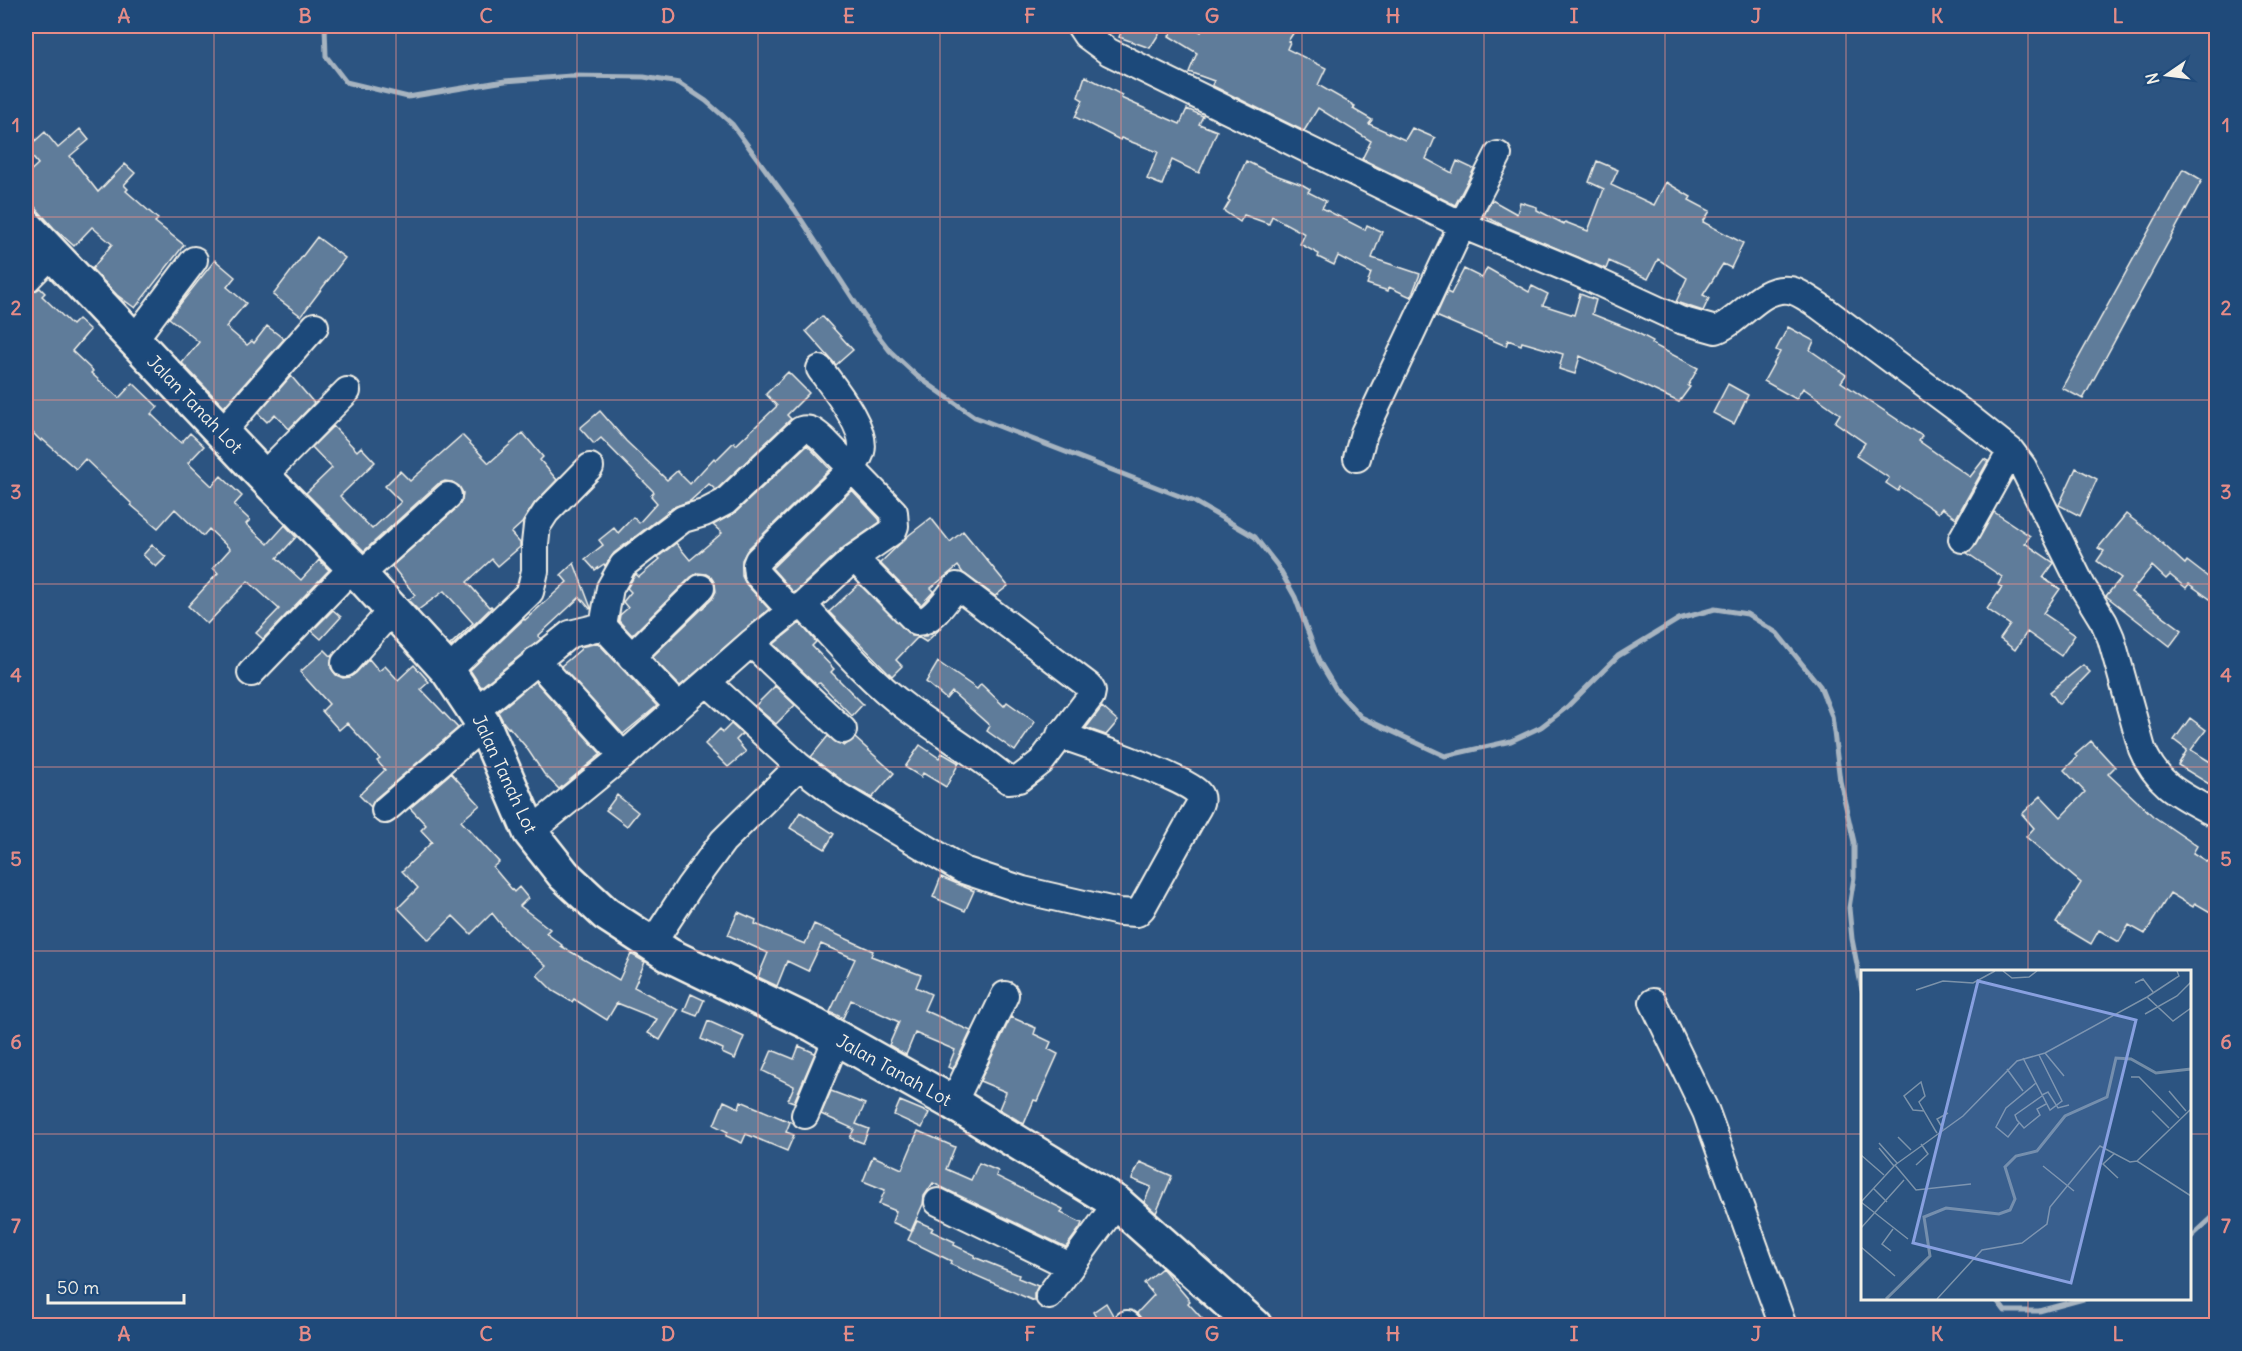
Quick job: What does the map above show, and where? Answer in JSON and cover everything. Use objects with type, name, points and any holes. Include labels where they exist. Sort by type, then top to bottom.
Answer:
[{"type":"main road","name":"Jalan Tanah Lot","points":[[26,226],[51,255],[263,476],[357,571],[448,671],[480,718],[530,831],[564,875],[606,914],[669,955],[837,1038],[953,1103],[1117,1203],[1255,1326]]},
{"type":"street","points":[[1080,26],[1086,35],[1109,52],[1462,225],[1574,271],[1680,320],[1716,330],[1740,316],[1763,296],[1789,290],[1818,305],[2011,451],[2023,467],[2082,586],[2104,622],[2118,658],[2142,749],[2148,763],[2158,778],[2173,791],[2217,814]]},
{"type":"street","points":[[1357,458],[1364,433],[1462,225],[1498,155]]},
{"type":"street","points":[[26,280],[51,255]]},
{"type":"street","points":[[133,340],[194,260]]},
{"type":"street","points":[[222,432],[315,326]]},
{"type":"street","points":[[820,369],[854,420],[861,436],[862,451],[852,469],[758,560],[756,565],[758,574],[906,707],[976,754],[1008,780],[1019,778],[1041,762],[1091,696],[1092,691],[1089,686],[957,586],[934,613],[925,621],[917,622],[854,558]]},
{"type":"street","points":[[263,476],[347,391]]},
{"type":"street","points":[[530,831],[623,756],[678,706],[854,558],[893,531],[894,512],[814,431],[801,430],[725,502],[704,513],[683,519],[623,565],[610,588],[603,626]]},
{"type":"street","points":[[1962,539],[2011,451]]},
{"type":"street","points":[[448,671],[530,592],[535,571],[537,526],[546,512],[590,467]]},
{"type":"street","points":[[251,673],[357,571],[448,496]]},
{"type":"street","points":[[631,657],[701,588]]},
{"type":"street","points":[[345,663],[392,610]]},
{"type":"street","points":[[603,626],[678,706]]},
{"type":"street","points":[[385,810],[536,660],[570,634],[603,626]]},
{"type":"street","points":[[752,643],[843,730]]},
{"type":"street","points":[[536,660],[623,756]]},
{"type":"street","points":[[707,682],[799,766],[840,797],[963,870],[1023,890],[1119,912],[1137,913],[1142,908],[1201,802],[1200,796],[1195,790],[1163,774],[1060,735]]},
{"type":"street","points":[[652,944],[689,887],[723,842],[799,766]]},
{"type":"street","points":[[953,1103],[1005,995]]},
{"type":"street","points":[[1653,1002],[1706,1112],[1783,1326]]},
{"type":"street","points":[[805,1115],[837,1038]]},
{"type":"street","points":[[938,1202],[1070,1266]]},
{"type":"street","points":[[1049,1296],[1117,1203]]},
{"type":"building","points":[[1124,26],[1143,29],[1145,26],[1164,26],[1150,48],[1119,37]]},
{"type":"building","points":[[1176,26],[1191,26],[1201,32],[1204,26],[1298,26],[1288,41],[1290,42],[1287,49],[1326,68],[1318,85],[1355,106],[1353,109],[1372,120],[1369,124],[1405,140],[1412,128],[1435,138],[1426,159],[1452,173],[1457,161],[1474,169],[1455,205],[1362,159],[1371,141],[1318,108],[1304,131],[1213,86],[1214,81],[1189,72],[1197,53],[1169,36]]},
{"type":"building","points":[[1085,76],[1122,95],[1121,98],[1180,124],[1187,109],[1203,116],[1199,124],[1217,131],[1199,173],[1172,160],[1162,185],[1147,179],[1158,152],[1121,138],[1120,140],[1075,117],[1083,100],[1078,97]]},
{"type":"building","points":[[80,129],[89,140],[70,156],[98,192],[125,164],[135,173],[124,185],[128,189],[126,191],[158,219],[155,222],[184,245],[135,308],[117,295],[92,269],[112,244],[92,227],[74,246],[26,197],[26,175],[38,164],[26,149],[45,132],[58,148]]},
{"type":"building","points":[[1246,161],[1310,189],[1308,192],[1326,201],[1322,208],[1365,230],[1367,225],[1382,232],[1372,258],[1420,274],[1411,297],[1389,287],[1388,291],[1367,284],[1371,273],[1338,256],[1334,265],[1318,257],[1319,254],[1300,244],[1305,234],[1272,216],[1269,224],[1244,215],[1240,222],[1224,211]]},
{"type":"building","points":[[1597,161],[1618,170],[1611,185],[1654,205],[1666,182],[1691,197],[1689,200],[1710,211],[1703,222],[1743,243],[1731,268],[1723,264],[1703,295],[1709,298],[1703,311],[1676,302],[1687,278],[1658,259],[1648,279],[1609,261],[1606,269],[1483,217],[1492,200],[1517,214],[1520,202],[1537,207],[1537,210],[1564,224],[1565,222],[1588,231],[1604,189],[1589,182]]},
{"type":"building","points":[[2183,169],[2202,180],[2083,399],[2062,388]]},
{"type":"building","points":[[317,237],[345,258],[301,316],[273,295]]},
{"type":"building","points":[[215,260],[235,277],[227,287],[246,303],[226,327],[247,345],[252,341],[254,343],[267,326],[284,339],[224,407],[182,363],[199,342],[169,318]]},
{"type":"building","points":[[1487,268],[1529,292],[1532,286],[1548,294],[1543,305],[1574,315],[1580,294],[1596,300],[1592,314],[1632,330],[1653,341],[1652,344],[1698,368],[1688,386],[1690,387],[1679,402],[1580,356],[1575,374],[1559,369],[1563,354],[1508,340],[1506,346],[1436,316],[1447,292],[1451,294],[1464,269],[1482,278]]},
{"type":"building","points":[[40,288],[45,293],[42,296],[72,325],[78,319],[90,330],[72,351],[93,371],[91,373],[119,398],[133,383],[158,407],[151,414],[181,443],[190,433],[204,446],[188,463],[212,486],[221,476],[242,496],[234,505],[250,520],[246,524],[268,544],[285,525],[296,537],[277,558],[301,580],[319,560],[329,570],[263,639],[256,633],[279,609],[248,581],[207,624],[188,606],[218,573],[213,568],[230,549],[209,529],[203,536],[175,509],[158,528],[131,505],[85,459],[76,469],[26,426],[26,295]]},
{"type":"building","points":[[822,316],[853,350],[836,365],[806,331]]},
{"type":"building","points":[[1788,327],[1814,341],[1810,350],[1846,375],[1841,382],[1922,436],[1919,441],[1970,477],[1984,459],[1988,461],[1956,518],[1942,508],[1938,513],[1900,487],[1898,491],[1886,483],[1889,478],[1856,456],[1865,443],[1835,422],[1840,414],[1803,388],[1796,399],[1764,381],[1780,352],[1776,350]]},
{"type":"building","points":[[788,372],[809,393],[787,415],[791,419],[716,490],[709,484],[690,501],[674,507],[614,553],[605,566],[604,564],[595,570],[585,559],[603,545],[599,540],[614,528],[618,533],[633,517],[639,523],[657,503],[651,496],[654,492],[601,438],[594,444],[580,428],[600,411],[626,441],[667,480],[677,471],[690,484],[714,458],[716,460],[734,442],[736,445],[777,406],[766,394]]},
{"type":"building","points":[[291,376],[314,403],[289,429],[275,414],[267,422],[258,413]]},
{"type":"building","points":[[1728,384],[1748,395],[1734,424],[1713,413]]},
{"type":"building","points":[[333,426],[357,451],[361,447],[375,462],[340,496],[372,529],[401,502],[385,486],[400,471],[410,481],[462,435],[489,463],[523,433],[543,457],[540,460],[557,480],[511,533],[520,543],[520,547],[498,566],[492,559],[467,582],[489,607],[492,607],[451,647],[450,645],[473,623],[444,591],[418,610],[408,600],[415,595],[392,566],[458,507],[463,493],[459,486],[452,482],[445,481],[438,484],[364,551],[306,493],[332,468],[312,447]]},
{"type":"building","points":[[807,445],[830,469],[748,549],[742,560],[742,576],[746,584],[769,609],[680,686],[652,657],[712,599],[716,591],[715,584],[706,574],[698,573],[691,577],[632,635],[619,621],[620,615],[628,608],[623,602],[631,592],[627,588],[636,574],[639,577],[660,559],[658,557],[676,543],[690,560],[722,533],[713,525],[735,513]]},
{"type":"building","points":[[2076,468],[2097,479],[2080,516],[2059,505]]},
{"type":"building","points":[[852,490],[880,522],[844,547],[794,593],[772,568]]},
{"type":"building","points":[[1994,512],[2030,536],[2025,543],[2054,563],[2043,578],[2060,589],[2043,613],[2075,635],[2061,656],[2027,632],[2015,650],[2000,639],[2010,625],[1987,609],[2002,587],[1998,585],[2002,577],[1967,553],[1975,546]]},
{"type":"building","points":[[2126,514],[2185,564],[2187,561],[2217,584],[2217,604],[2189,584],[2186,588],[2170,575],[2166,579],[2152,566],[2131,592],[2182,630],[2170,646],[2106,596],[2121,578],[2097,561],[2104,551],[2098,548]]},
{"type":"building","points":[[931,518],[950,542],[963,531],[1008,586],[995,596],[963,573],[958,566],[931,588],[934,591],[921,605],[880,563],[909,535]]},
{"type":"building","points":[[152,545],[166,557],[156,567],[143,555]]},
{"type":"building","points":[[574,563],[591,608],[580,597],[538,636],[541,639],[481,687],[470,670],[567,582],[561,575]]},
{"type":"building","points":[[859,584],[912,636],[926,636],[942,627],[926,642],[918,637],[896,660],[902,666],[892,676],[829,612]]},
{"type":"building","points":[[333,610],[341,617],[321,639],[312,631]]},
{"type":"building","points":[[800,623],[816,642],[812,646],[834,669],[831,672],[863,704],[852,716],[820,683],[816,684],[774,644]]},
{"type":"building","points":[[598,643],[657,706],[623,734],[561,666],[581,649],[580,647]]},
{"type":"building","points":[[325,650],[332,657],[331,668],[336,675],[343,678],[356,673],[369,659],[379,671],[385,666],[398,680],[414,665],[429,682],[421,689],[458,728],[375,799],[371,807],[359,795],[385,770],[377,761],[380,759],[347,723],[339,730],[322,711],[329,704],[300,672]]},
{"type":"building","points":[[938,662],[977,689],[981,684],[1004,706],[1007,702],[1035,722],[1015,751],[987,731],[990,726],[952,692],[946,699],[926,682]]},
{"type":"building","points":[[2083,665],[2090,672],[2059,704],[2050,692]]},
{"type":"building","points":[[535,681],[601,754],[559,789],[544,774],[498,712]]},
{"type":"building","points":[[775,686],[795,705],[776,724],[755,706]]},
{"type":"building","points":[[1102,707],[1118,721],[1106,735],[1086,728]]},
{"type":"building","points":[[2190,718],[2206,730],[2191,750],[2217,766],[2217,789],[2178,765],[2187,750],[2174,740]]},
{"type":"building","points":[[731,724],[742,734],[736,740],[746,752],[728,767],[705,744],[720,729],[723,732]]},
{"type":"building","points":[[828,736],[844,746],[855,738],[894,773],[872,798],[848,785],[811,757]]},
{"type":"building","points":[[2091,741],[2115,767],[2108,774],[2153,816],[2197,846],[2193,853],[2217,868],[2217,916],[2195,903],[2193,907],[2170,893],[2145,934],[2129,925],[2119,942],[2099,930],[2091,944],[2056,923],[2081,883],[2026,837],[2034,828],[2022,814],[2041,796],[2061,817],[2085,792],[2064,770],[2077,757],[2075,755]]},
{"type":"building","points":[[920,745],[939,758],[942,753],[959,763],[946,787],[923,773],[921,777],[905,767]]},
{"type":"building","points":[[451,773],[480,805],[461,821],[499,862],[493,867],[514,892],[519,887],[528,898],[520,906],[550,929],[546,933],[561,946],[619,980],[631,954],[645,962],[634,987],[678,1010],[660,1040],[648,1033],[657,1019],[617,1003],[607,1020],[574,999],[572,1002],[553,991],[537,975],[546,966],[508,933],[492,913],[471,934],[453,916],[429,940],[398,908],[418,888],[402,871],[432,842],[421,830],[426,825],[410,808]]},
{"type":"building","points":[[617,795],[638,812],[627,826],[606,810]]},
{"type":"building","points":[[800,812],[834,834],[825,849],[790,828]]},
{"type":"building","points":[[941,877],[974,891],[965,911],[933,897]]},
{"type":"building","points":[[738,912],[756,920],[755,924],[805,944],[814,924],[873,951],[871,956],[921,975],[916,987],[931,994],[924,1010],[971,1031],[953,1069],[948,1067],[955,1050],[915,1033],[906,1055],[889,1045],[899,1022],[851,1000],[843,1018],[830,1012],[855,959],[821,944],[808,971],[787,961],[777,986],[758,977],[768,953],[728,935]]},
{"type":"building","points":[[691,994],[704,1000],[697,1016],[684,1011]]},
{"type":"building","points":[[1011,1017],[1036,1028],[1034,1034],[1051,1042],[1048,1049],[1058,1054],[1024,1124],[999,1109],[1006,1092],[980,1081]]},
{"type":"building","points":[[708,1021],[744,1037],[735,1059],[722,1053],[723,1049],[701,1039]]},
{"type":"building","points":[[799,1046],[815,1053],[794,1102],[788,1100],[794,1086],[763,1071],[772,1050],[794,1059]]},
{"type":"building","points":[[831,1091],[865,1104],[856,1124],[869,1129],[863,1143],[850,1138],[854,1129],[821,1114]]},
{"type":"building","points":[[724,1101],[739,1108],[741,1101],[790,1122],[786,1132],[794,1135],[787,1151],[746,1134],[742,1143],[726,1136],[728,1132],[714,1125]]},
{"type":"building","points":[[900,1101],[929,1113],[922,1128],[894,1115]]},
{"type":"building","points":[[918,1131],[955,1147],[946,1169],[971,1180],[979,1163],[998,1171],[996,1176],[1063,1209],[1061,1213],[1082,1223],[1080,1228],[1066,1247],[933,1183],[924,1196],[923,1204],[911,1231],[892,1222],[896,1211],[879,1204],[885,1190],[863,1181],[873,1156],[902,1169]]},
{"type":"building","points":[[1140,1162],[1172,1176],[1156,1213],[1144,1202],[1151,1187],[1132,1179]]},
{"type":"building","points":[[917,1221],[933,1228],[931,1231],[955,1242],[954,1245],[975,1255],[974,1257],[1019,1275],[1018,1278],[1038,1286],[1034,1294],[1034,1301],[950,1264],[951,1261],[908,1240]]},
{"type":"building","points":[[1162,1268],[1190,1301],[1188,1303],[1209,1326],[1144,1326],[1137,1313],[1154,1295],[1144,1283]]},
{"type":"building","points":[[1106,1303],[1114,1317],[1112,1326],[1101,1326],[1093,1312]]},
{"type":"waterway","points":[[325,26],[326,56],[346,82],[408,97],[505,81],[571,76],[644,77],[679,83],[706,101],[732,124],[795,210],[870,325],[890,351],[917,376],[975,417],[1195,502],[1255,537],[1277,565],[1295,597],[1319,661],[1337,691],[1361,717],[1445,756],[1511,741],[1541,727],[1567,707],[1618,656],[1679,619],[1715,609],[1747,614],[1777,633],[1820,686],[1832,716],[1840,781],[1854,842],[1854,877],[1849,908],[1852,939],[1861,985]]},
{"type":"waterway","points":[[2191,1237],[2216,1214]]},
{"type":"waterway","points":[[1997,1300],[2005,1311],[2039,1311],[2080,1300]]}]
